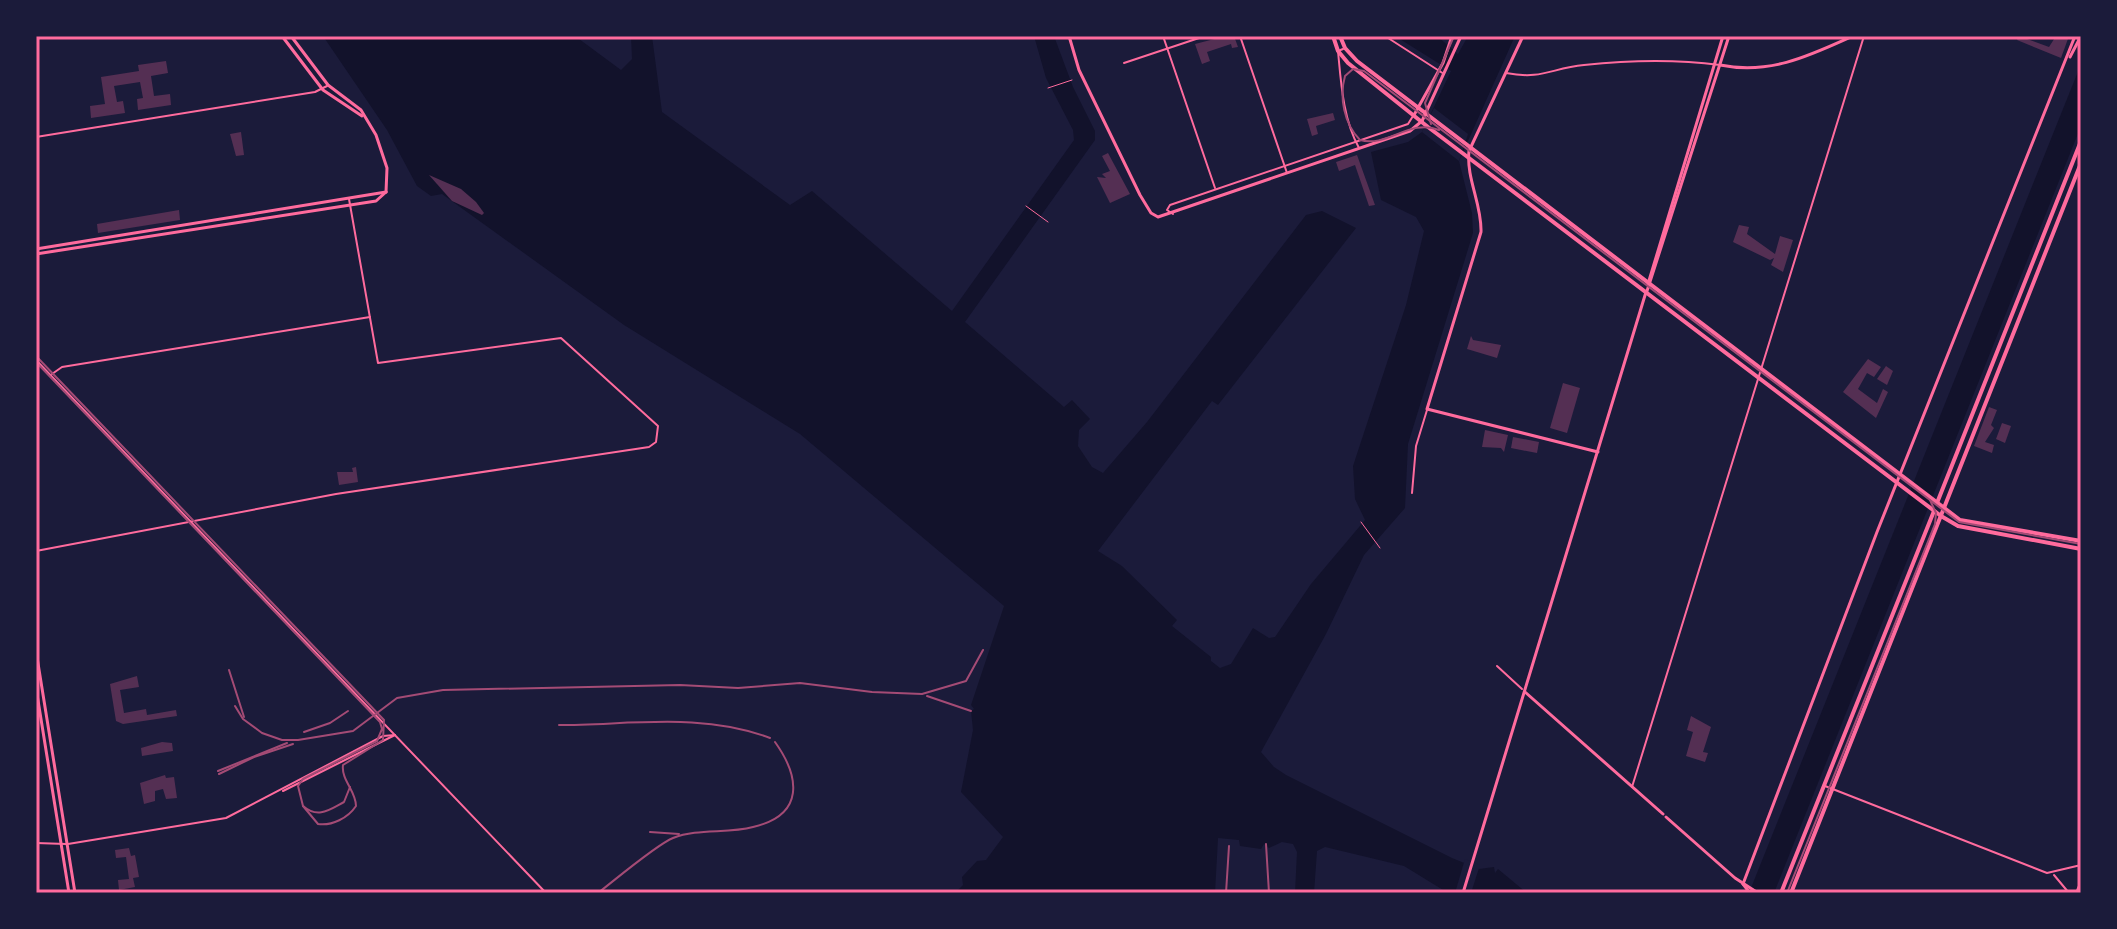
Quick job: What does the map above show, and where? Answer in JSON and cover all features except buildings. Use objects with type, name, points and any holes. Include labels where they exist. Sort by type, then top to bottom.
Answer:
[{"type":"main road","points":[[1333,36],[1338,51],[1468,158],[1941,516],[1958,526],[2081,549]]},
{"type":"main road","points":[[1341,37],[1345,48],[1470,149],[1943,508],[1963,521],[2081,541]]},
{"type":"main road","points":[[1781,893],[2081,141]]},
{"type":"main road","points":[[1791,893],[2081,163]]},
{"type":"street","points":[[282,36],[323,90],[365,118]]},
{"type":"street","points":[[36,252],[381,199],[386,192],[385,157],[365,118],[356,104],[328,85],[291,36]]},
{"type":"street","points":[[1069,36],[1079,70],[1140,195],[1154,216],[1173,214],[1412,130],[1424,123],[1441,73]]},
{"type":"street","points":[[1163,36],[1215,189]]},
{"type":"street","points":[[1124,63],[1205,36]]},
{"type":"street","points":[[1240,36],[1287,174]]},
{"type":"street","points":[[1385,36],[1441,73]]},
{"type":"street","points":[[1452,36],[1452,50]]},
{"type":"street","points":[[1173,214],[1168,212],[1169,206],[1408,124],[1441,73],[1460,36]]},
{"type":"street","points":[[1412,493],[1416,446],[1481,232],[1468,158],[1470,149],[1523,36]]},
{"type":"street","points":[[1463,893],[1726,36]]},
{"type":"street","points":[[1505,72],[1539,77],[1576,66],[1651,59],[1749,69],[1780,66],[1853,36]]},
{"type":"street","points":[[1632,787],[1864,36]]},
{"type":"street","points":[[1741,893],[1900,476],[2078,36]]},
{"type":"street","points":[[1345,48],[1338,51],[1344,100],[1360,149]]},
{"type":"street","points":[[36,137],[323,90],[328,85]]},
{"type":"street","points":[[1327,151],[1330,159]]},
{"type":"street","points":[[1261,173],[1264,182]]},
{"type":"street","points":[[36,551],[336,494],[649,447],[658,437],[658,426],[565,339],[378,363],[350,202]]},
{"type":"street","points":[[51,375],[62,367],[370,317]]},
{"type":"street","points":[[36,360],[546,893]]},
{"type":"street","points":[[1427,409],[1598,452]]},
{"type":"street","points":[[36,651],[65,844],[69,893]]},
{"type":"street","points":[[1497,666],[1750,891],[1758,893]]},
{"type":"street","points":[[36,688],[75,893]]},
{"type":"street","points":[[292,787],[383,736],[395,735]]},
{"type":"street","points":[[36,843],[65,844],[214,822],[240,813],[395,735]]},
{"type":"street","points":[[1824,786],[2054,874],[2069,893]]},
{"type":"street","points":[[2054,874],[2081,865]]},
{"type":"street","points":[[2076,893],[2081,881]]},
{"type":"lane","points":[[1026,206],[1048,222]]},
{"type":"lane","points":[[1361,522],[1380,548]]},
{"type":"path","points":[[1048,88],[1072,80]]},
{"type":"shaded area","points":[[323,36],[575,36],[621,70],[632,59],[631,36],[652,36],[662,112],[790,205],[812,191],[952,311],[1074,140],[1073,130],[1046,78],[1034,36],[1054,36],[1073,87],[1095,131],[1095,140],[965,322],[1064,407],[1072,400],[1090,419],[1079,430],[1078,446],[1092,467],[1103,473],[1147,422],[1306,215],[1322,211],[1356,228],[1218,405],[1212,401],[1098,551],[1122,566],[1177,620],[1172,626],[1220,668],[1231,664],[1253,628],[1269,638],[1275,637],[1311,584],[1365,520],[1355,499],[1353,466],[1406,305],[1424,231],[1416,217],[1381,200],[1371,152],[1408,142],[1422,132],[1451,71],[1395,36],[1437,36],[1458,54],[1468,36],[1515,36],[1459,161],[1472,213],[1473,233],[1408,444],[1405,508],[1364,555],[1326,634],[1261,752],[1286,775],[1452,858],[1479,869],[1494,867],[1495,873],[1498,869],[1527,893],[1448,893],[1404,866],[1325,847],[1317,851],[1314,893],[1295,893],[1297,852],[1293,844],[1282,842],[1269,848],[1264,844],[1261,849],[1240,846],[1239,840],[1218,838],[1215,893],[955,893],[963,885],[962,877],[977,861],[986,860],[1003,837],[961,792],[973,730],[971,711],[974,709],[971,705],[1004,606],[800,434],[624,325],[442,194],[431,196],[417,186],[387,130]]},
{"type":"shaded area","points":[[2081,64],[2081,126],[1774,893],[1749,893]]},
{"type":"pier","points":[[1434,108],[1468,134],[1459,161],[1422,132]]},
{"type":"pier","points":[[1465,859],[1480,865],[1471,893],[1455,893]]},
{"type":"tram line","points":[[1431,124],[1425,103],[1454,36]]},
{"type":"tram line","points":[[1439,130],[1418,128],[1380,140],[1360,140],[1344,110],[1345,76],[1353,69],[1364,71],[1959,522],[2081,544]]},
{"type":"tram line","points":[[36,356],[384,720],[383,740],[343,765],[356,806],[344,817],[329,824],[318,824],[303,806],[298,786],[303,779],[377,741],[382,729],[380,722],[36,362]]},
{"type":"tram line","points":[[1787,893],[1935,524],[1936,513],[1930,500]]},
{"type":"tram line","points":[[303,806],[319,813],[328,810],[344,802],[350,787]]},
{"type":"railway","points":[[235,706],[243,719],[262,733],[282,740],[298,740],[353,731],[397,698],[443,690],[680,685],[738,688],[800,683],[872,692],[922,694],[966,681],[983,650]]},
{"type":"railway","points":[[229,670],[244,717]]},
{"type":"railway","points":[[927,696],[971,711]]},
{"type":"railway","points":[[304,732],[330,723],[348,711]]},
{"type":"railway","points":[[559,725],[692,722],[744,730],[770,738]]},
{"type":"railway","points":[[598,893],[673,838],[753,827],[782,814],[793,793],[793,781],[775,742]]},
{"type":"railway","points":[[218,771],[287,743]]},
{"type":"railway","points":[[219,774],[254,757],[293,744]]},
{"type":"railway","points":[[650,832],[679,834]]},
{"type":"railway","points":[[1266,844],[1269,893]]},
{"type":"railway","points":[[1226,893],[1229,846]]}]
